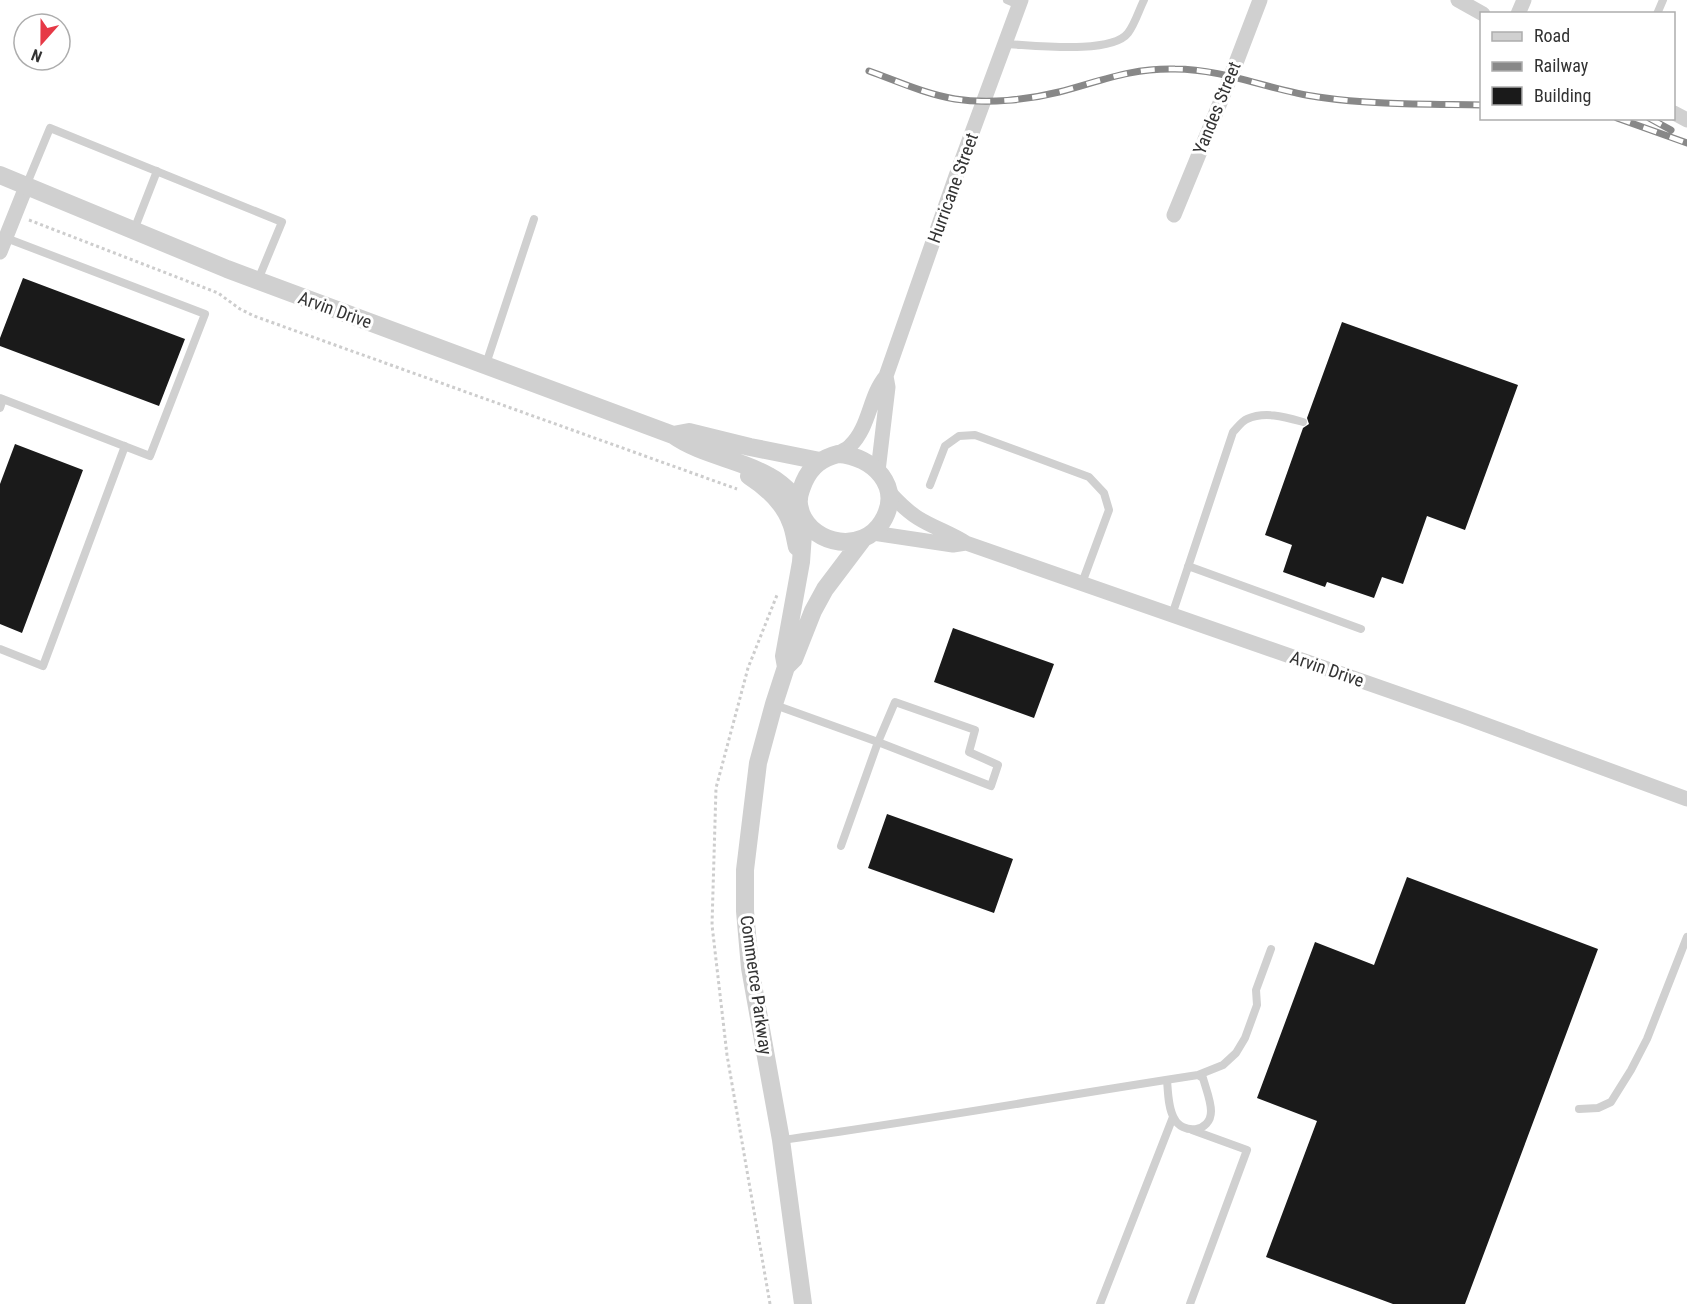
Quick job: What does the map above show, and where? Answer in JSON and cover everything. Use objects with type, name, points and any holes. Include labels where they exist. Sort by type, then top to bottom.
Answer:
[{"type":"street","name":"Yandes Street","points":[[1174,215],[1260,0]]},
{"type":"street","points":[[1458,0],[1480,12]]},
{"type":"street","name":"Hurricane Street","points":[[838,454],[850,446],[858,436],[879,384],[886,376],[1005,44],[1016,2]]},
{"type":"street","name":"Arvin Drive","points":[[0,175],[258,281],[673,435],[686,444],[768,475],[784,485],[798,500]]},
{"type":"street","points":[[3,245],[26,187]]},
{"type":"street","name":"Hurricane Street","points":[[878,471],[888,387],[886,376]]},
{"type":"street","name":"Arvin Drive","points":[[673,435],[689,432],[820,461]]},
{"type":"street","points":[[804,520],[798,500],[806,478],[820,461],[838,454],[849,454],[878,471]]},
{"type":"street","points":[[723,457],[758,482],[783,507],[791,523],[801,562]]},
{"type":"street","name":"Arvin Drive","points":[[878,471],[889,492],[905,510],[955,535],[966,543],[1462,716],[1687,799]]},
{"type":"street","points":[[868,536],[881,524],[886,514],[890,503],[889,492]]},
{"type":"street","name":"Arvin Drive","points":[[804,520],[823,537],[844,543],[868,536],[953,545],[966,543]]},
{"type":"street","name":"Commerce Parkway","points":[[786,667],[784,656],[801,562],[804,520]]},
{"type":"street","name":"Commerce Parkway","points":[[803,1304],[781,1140],[750,968],[745,911],[745,870],[758,763],[786,667],[794,659],[813,611],[825,589],[868,536]]},
{"type":"lane","points":[[1005,44],[1083,47],[1116,43],[1127,34],[1144,0]]},
{"type":"lane","points":[[26,187],[50,128],[157,171],[282,222],[258,281]]},
{"type":"lane","points":[[134,231],[157,171]]},
{"type":"lane","points":[[486,366],[534,219]]},
{"type":"lane","points":[[0,408],[2,398],[150,456],[205,314],[3,245]]},
{"type":"lane","points":[[1172,615],[1233,432],[1245,419],[1264,415],[1283,416],[1303,423]]},
{"type":"lane","points":[[930,485],[945,446],[959,436],[967,435],[975,435],[1089,477],[1104,493],[1108,510],[1082,583]]},
{"type":"lane","points":[[0,649],[43,666],[125,446]]},
{"type":"lane","points":[[1188,566],[1360,629]]},
{"type":"lane","points":[[774,704],[878,742],[991,786],[998,765],[969,752],[975,730],[895,702],[878,742],[841,846]]},
{"type":"lane","points":[[1579,1109],[1598,1108],[1611,1102],[1647,1039],[1687,937]]},
{"type":"lane","points":[[781,1140],[896,1124],[1198,1075],[1223,1065],[1236,1053],[1245,1038],[1257,1005],[1256,990],[1270,949]]},
{"type":"lane","points":[[1190,1130],[1205,1126],[1211,1111],[1203,1078],[1198,1075]]},
{"type":"lane","points":[[1100,1304],[1173,1117],[1167,1080]]},
{"type":"lane","points":[[1173,1117],[1182,1127],[1247,1150],[1190,1304]]},
{"type":"path","points":[[17,212],[33,223],[218,293],[254,316],[742,490]]},
{"type":"path","points":[[770,1304],[728,1055],[712,925],[716,788],[748,668],[780,586]]},
{"type":"building","points":[[23,278],[185,339],[159,406],[0,346],[0,338]]},
{"type":"building","points":[[1342,322],[1518,385],[1465,530],[1427,516],[1403,584],[1382,577],[1374,598],[1327,582],[1325,587],[1283,572],[1292,545],[1265,535],[1303,428],[1309,424],[1307,418]]},
{"type":"building","points":[[15,444],[83,470],[22,633],[0,624],[0,484]]},
{"type":"building","points":[[953,628],[1054,664],[1034,718],[934,682]]},
{"type":"building","points":[[887,814],[1013,859],[994,913],[868,868]]},
{"type":"building","points":[[1407,877],[1598,949],[1465,1304],[1393,1304],[1266,1257],[1317,1121],[1257,1098],[1315,942],[1374,965]]},
{"type":"railway","points":[[869,71],[933,94],[968,100],[994,101],[1034,97],[1130,73],[1175,69],[1211,72],[1300,94],[1338,100],[1400,104],[1480,105]]},
{"type":"railway","points":[[1623,120],[1687,143]]},
{"type":"railway","points":[[1653,120],[1671,130]]}]
